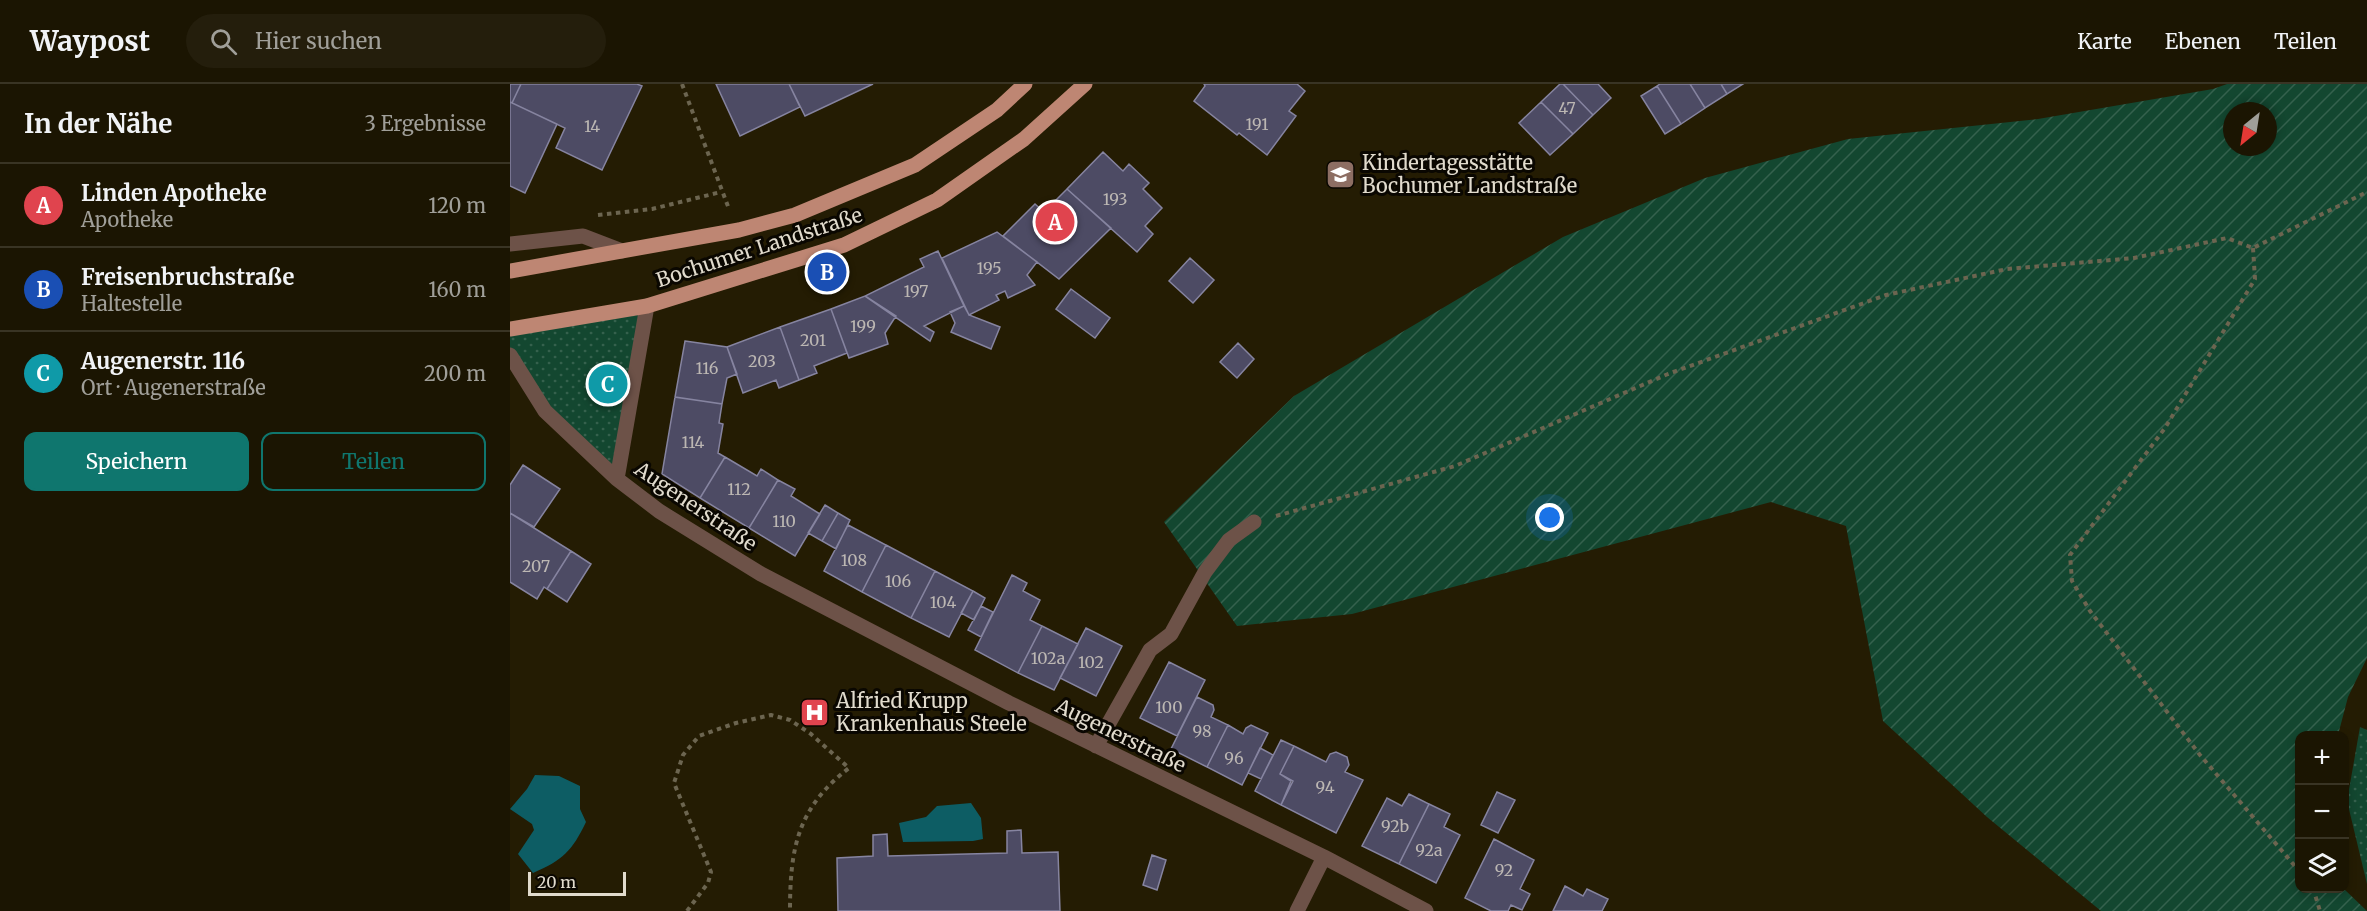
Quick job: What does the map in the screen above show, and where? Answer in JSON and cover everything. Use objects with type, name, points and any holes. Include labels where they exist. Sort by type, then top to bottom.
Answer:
[{"type":"main road","name":"Bochumer Landstraße","points":[[510,271],[739,230],[795,215],[915,165],[997,110],[1025,84]]},
{"type":"main road","name":"Bochumer Landstraße","points":[[510,329],[647,306],[843,245],[937,200],[1024,139],[1085,84]]},
{"type":"street","points":[[510,244],[583,236],[622,251]]},
{"type":"street","name":"Augenerstraße","points":[[617,479],[647,306]]},
{"type":"street","name":"Augenerstraße","points":[[510,356],[545,411],[617,479],[659,511],[761,574],[1009,703],[1324,857],[1425,911]]},
{"type":"street","points":[[1096,746],[1150,650],[1171,634],[1205,572],[1229,540],[1254,522]]},
{"type":"street","points":[[1297,911],[1324,857]]},
{"type":"path","points":[[593,215],[652,209],[721,192],[682,84]]},
{"type":"path","points":[[1254,522],[1455,466],[1668,374],[1886,295],[2007,269],[2134,258],[2227,238],[2253,248],[2367,192]]},
{"type":"path","points":[[2253,248],[2255,279],[2164,428],[2070,555],[2072,581],[2090,611],[2200,755],[2295,866]]},
{"type":"path","points":[[687,911],[708,883],[711,872],[674,783],[683,755],[699,736],[736,723],[771,715],[790,720],[811,734],[849,768],[833,780],[808,814],[796,839],[790,867],[790,911]]},
{"type":"path","points":[[2315,893],[2320,911]]},
{"type":"green space","points":[[2227,84],[2367,84],[2367,658],[2348,697],[2339,731],[2295,731],[2295,893],[2348,893],[2367,911],[2101,911],[1987,817],[1883,721],[1846,526],[1771,502],[1352,614],[1237,626],[1164,522],[1294,396],[1563,237],[1705,178],[1848,139],[2038,119],[2213,89]]},
{"type":"green space","points":[[646,308],[615,476],[546,409],[510,352],[510,331]]},
{"type":"green space","points":[[2360,727],[2367,730],[2367,884],[2349,809],[2349,790]]},
{"type":"water","points":[[535,775],[559,776],[580,786],[580,809],[586,822],[565,854],[552,864],[533,873],[518,854],[534,830],[532,824],[510,809],[527,789]]},
{"type":"water","points":[[971,803],[981,818],[983,839],[903,842],[899,823],[926,817],[937,806]]},
{"type":"building","points":[[510,84],[521,84],[512,103],[510,102]]},
{"type":"building","points":[[521,84],[637,84],[642,86],[602,170],[556,148],[565,128],[512,103]]},
{"type":"building","points":[[716,84],[789,84],[800,107],[740,136]]},
{"type":"building","points":[[789,84],[873,84],[805,116]]},
{"type":"building","points":[[1204,84],[1297,84],[1305,91],[1289,111],[1296,116],[1267,155],[1194,101],[1205,86]]},
{"type":"building","points":[[1560,84],[1563,84],[1593,115],[1573,134],[1541,102]]},
{"type":"building","points":[[1563,84],[1598,84],[1611,98],[1593,115]]},
{"type":"building","points":[[1660,84],[1690,84],[1705,108],[1681,124],[1657,86]]},
{"type":"building","points":[[1690,84],[1721,84],[1727,94],[1705,108]]},
{"type":"building","points":[[1721,84],[1743,84],[1727,94]]},
{"type":"building","points":[[1657,86],[1681,124],[1665,134],[1641,96]]},
{"type":"building","points":[[510,102],[557,124],[525,193],[510,186]]},
{"type":"building","points":[[1541,102],[1573,134],[1550,155],[1519,123]]},
{"type":"building","points":[[1103,152],[1123,171],[1129,164],[1149,183],[1143,189],[1162,208],[1145,226],[1153,234],[1137,252],[1067,189]]},
{"type":"building","points":[[1067,189],[1111,228],[1059,279],[1003,236],[1035,204],[1044,212]]},
{"type":"building","points":[[997,232],[1037,262],[1027,275],[1035,285],[1008,298],[1005,291],[996,295],[999,300],[969,315],[942,258]]},
{"type":"building","points":[[938,251],[964,306],[924,326],[934,332],[930,341],[865,296],[924,267],[920,259]]},
{"type":"building","points":[[1190,258],[1214,280],[1193,303],[1169,281]]},
{"type":"building","points":[[1071,289],[1110,318],[1095,338],[1056,309]]},
{"type":"building","points":[[865,296],[896,316],[885,333],[888,344],[849,358],[831,309]]},
{"type":"building","points":[[964,306],[969,315],[1000,327],[991,349],[951,332],[955,323],[950,312]]},
{"type":"building","points":[[831,309],[847,353],[814,366],[817,373],[799,380],[780,327]]},
{"type":"building","points":[[780,327],[799,380],[779,388],[776,380],[743,393],[727,347]]},
{"type":"building","points":[[685,341],[727,347],[737,374],[727,378],[722,404],[675,397]]},
{"type":"building","points":[[1238,343],[1254,359],[1237,378],[1220,362]]},
{"type":"building","points":[[601,370],[619,372],[614,399],[596,397]]},
{"type":"building","points":[[675,397],[722,404],[719,423],[723,424],[718,453],[725,457],[700,498],[662,474]]},
{"type":"building","points":[[725,457],[757,476],[761,469],[778,480],[749,528],[700,498]]},
{"type":"building","points":[[523,465],[560,489],[534,527],[510,513],[510,485]]},
{"type":"building","points":[[778,480],[795,489],[791,496],[820,514],[795,556],[749,528]]},
{"type":"building","points":[[825,505],[838,513],[822,541],[808,533]]},
{"type":"building","points":[[510,513],[571,551],[547,589],[544,587],[537,599],[510,582]]},
{"type":"building","points":[[838,513],[850,520],[836,549],[822,541]]},
{"type":"building","points":[[848,525],[886,545],[862,592],[824,571]]},
{"type":"building","points":[[886,545],[935,571],[911,618],[862,592]]},
{"type":"building","points":[[571,551],[591,564],[567,602],[547,589]]},
{"type":"building","points":[[935,571],[973,591],[949,637],[911,618]]},
{"type":"building","points":[[1012,575],[1027,583],[1023,591],[1040,600],[1030,620],[1042,626],[1018,673],[975,650]]},
{"type":"building","points":[[973,591],[985,598],[974,620],[961,613]]},
{"type":"building","points":[[981,606],[993,612],[981,637],[968,630]]},
{"type":"building","points":[[1042,626],[1078,644],[1054,690],[1018,673]]},
{"type":"building","points":[[1086,628],[1122,646],[1096,696],[1060,678]]},
{"type":"building","points":[[1169,662],[1205,680],[1177,736],[1140,718]]},
{"type":"building","points":[[1197,697],[1213,705],[1214,710],[1211,717],[1228,725],[1207,767],[1171,749]]},
{"type":"building","points":[[1228,725],[1243,734],[1251,725],[1268,733],[1242,785],[1207,767]]},
{"type":"building","points":[[1281,740],[1294,746],[1280,774],[1291,781],[1281,805],[1255,791]]},
{"type":"building","points":[[1294,746],[1326,762],[1330,754],[1336,752],[1347,757],[1349,765],[1345,772],[1363,780],[1336,833],[1281,805],[1293,781],[1280,774]]},
{"type":"building","points":[[1260,748],[1273,755],[1261,779],[1248,773]]},
{"type":"building","points":[[1497,792],[1515,800],[1498,833],[1481,825]]},
{"type":"building","points":[[1409,794],[1429,804],[1399,864],[1362,846],[1387,798],[1402,806]]},
{"type":"building","points":[[1429,804],[1450,814],[1444,827],[1460,835],[1436,883],[1399,864]]},
{"type":"building","points":[[1021,830],[1022,853],[1058,852],[1060,911],[838,911],[837,858],[873,856],[873,835],[887,834],[888,856],[1007,853],[1007,831]]},
{"type":"building","points":[[1494,839],[1534,860],[1520,889],[1530,894],[1522,910],[1511,905],[1508,911],[1491,911],[1465,898]]},
{"type":"building","points":[[1152,855],[1166,860],[1157,890],[1143,885]]},
{"type":"building","points":[[1565,886],[1583,896],[1587,889],[1608,899],[1602,911],[1553,911]]},
{"type":"place","name":"Kindertagesstätte Bochumer Landstraße","points":[[1341,174]]},
{"type":"place","name":"Linden Apotheke","points":[[1055,222]]},
{"type":"place","name":"Freisenbruchstraße","points":[[827,272]]},
{"type":"place","name":"Augenerstr. 116","points":[[608,384]]},
{"type":"place","name":"Alfried Krupp Krankenhaus Steele","points":[[815,712]]}]
